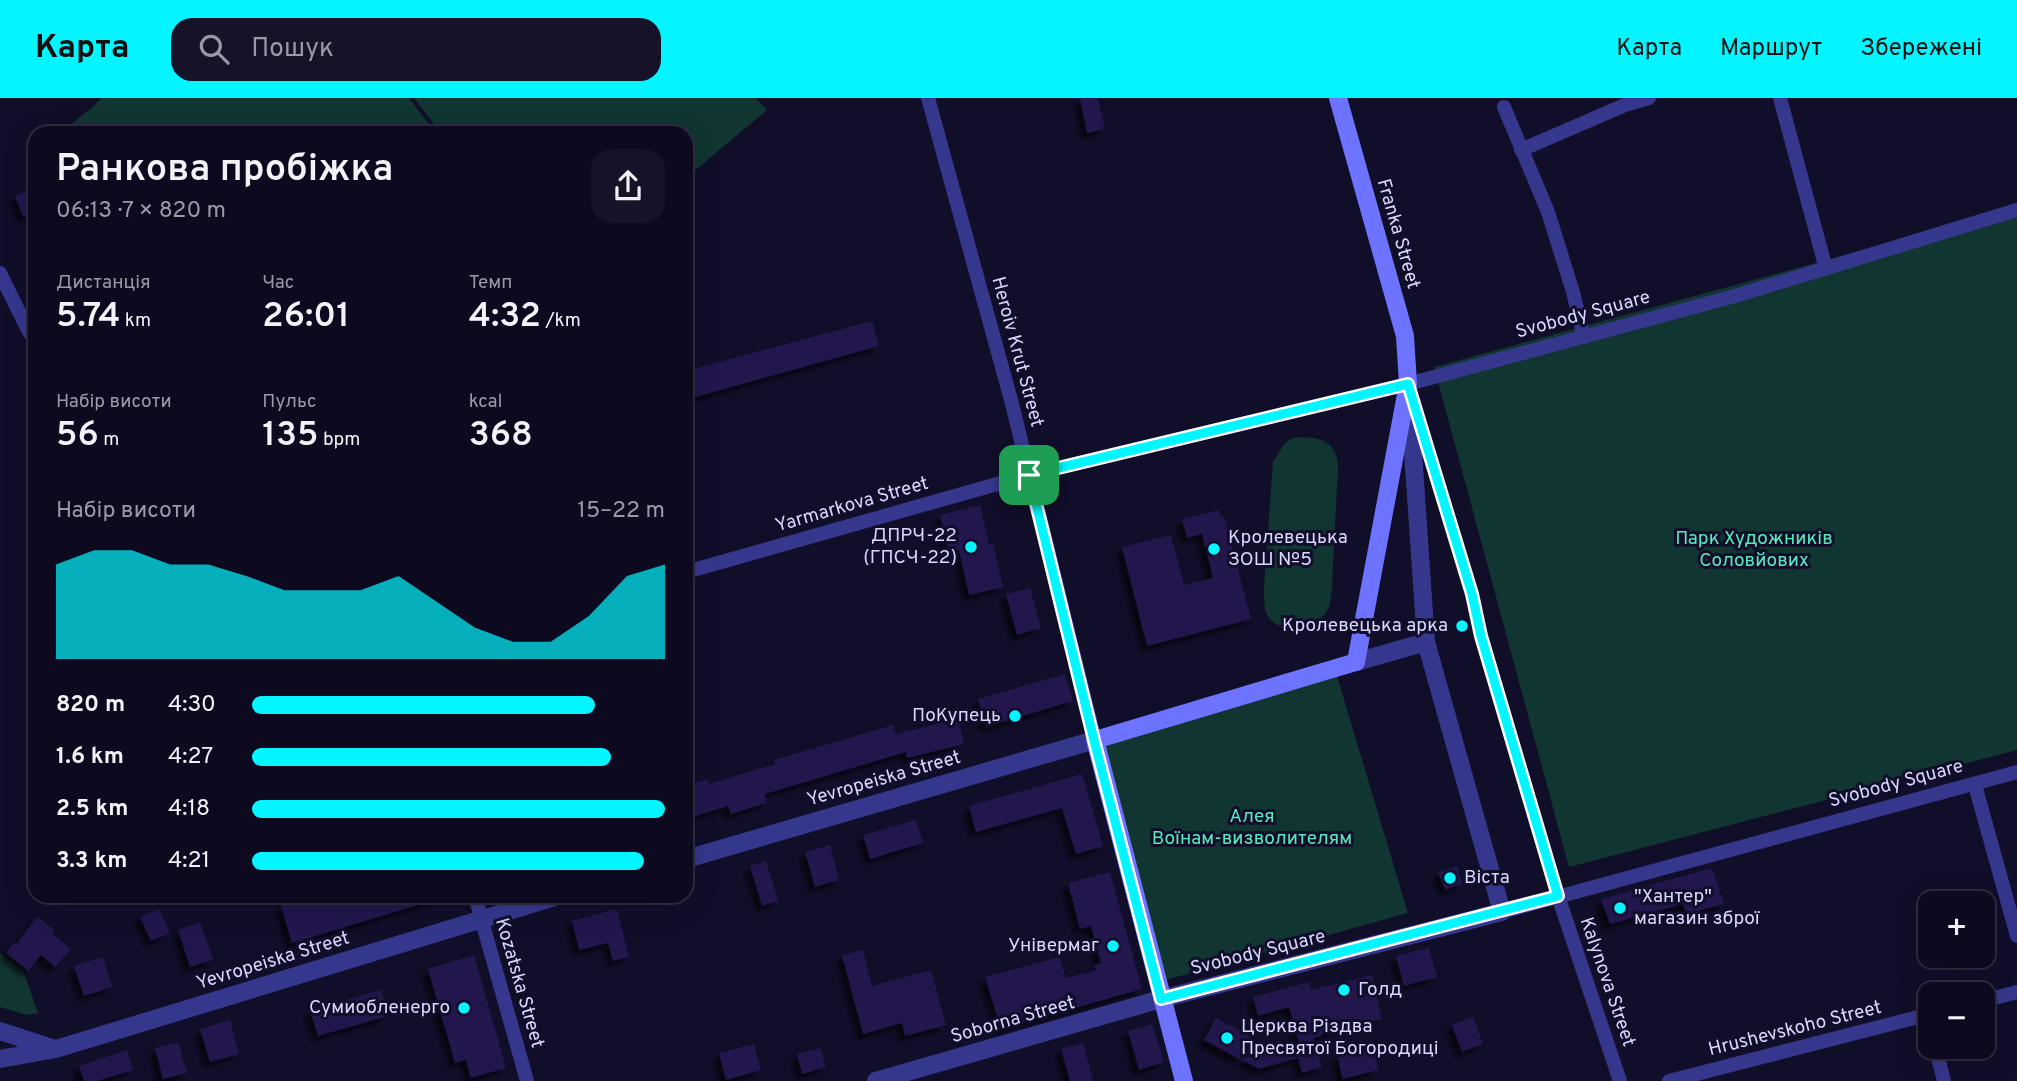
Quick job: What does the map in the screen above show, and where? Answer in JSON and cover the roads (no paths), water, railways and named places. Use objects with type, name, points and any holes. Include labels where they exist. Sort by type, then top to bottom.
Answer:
[{"type":"main road","name":"Franka Street","points":[[1338,98],[1405,335],[1408,384],[1356,662]]},
{"type":"main road","points":[[1184,1081],[1094,740],[1356,662]]},
{"type":"street","name":"Heroiv Krut Street","points":[[928,98],[1011,400],[1094,740]]},
{"type":"street","points":[[1521,150],[1625,105],[1648,98]]},
{"type":"street","points":[[1780,98],[1826,269]]},
{"type":"street","points":[[1504,107],[1548,212],[1584,337]]},
{"type":"street","name":"Svobody Square","points":[[1029,475],[1408,384],[1584,337],[1826,269],[2017,210]]},
{"type":"street","points":[[0,273],[28,330]]},
{"type":"street","points":[[1408,384],[1426,642],[1502,912]]},
{"type":"street","points":[[1408,384],[1472,594],[1481,636],[1558,896]]},
{"type":"street","name":"Yarmarkova Street","points":[[693,570],[1029,475]]},
{"type":"street","points":[[1356,662],[1426,642]]},
{"type":"street","name":"Yevropeiska Street","points":[[693,857],[1094,740]]},
{"type":"street","name":"Svobody Square","points":[[1161,999],[1502,912],[2017,772]]},
{"type":"street","points":[[1975,785],[2017,936]]},
{"type":"street","name":"Kalynova Street","points":[[1558,896],[1620,1081]]},
{"type":"street","name":"Kozatska Street","points":[[477,903],[527,1081]]},
{"type":"street","name":"Yevropeiska Street","points":[[0,1059],[56,1049],[536,903]]},
{"type":"street","points":[[1995,998],[2017,992]]},
{"type":"street","name":"Soborna Street","points":[[883,1080],[1161,999]]},
{"type":"street","name":"Hrushevskoho Street","points":[[1669,1081],[1918,1017]]},
{"type":"street","points":[[0,1031],[56,1049]]},
{"type":"street","points":[[1938,1059],[1944,1081]]},
{"type":"place","name":"ДПРЧ-22 (ГПСЧ-22)","points":[[971,547]]},
{"type":"place","name":"Кролевецька ЗОШ №5","points":[[1214,549]]},
{"type":"place","name":"Кролевецька арка","points":[[1462,626]]},
{"type":"place","name":"ПоКупець","points":[[1015,716]]},
{"type":"place","name":"Віста","points":[[1450,878]]},
{"type":"place","name":"\"Хантер\" магазин зброї","points":[[1620,908]]},
{"type":"place","name":"Універмаг","points":[[1113,946]]},
{"type":"place","name":"Голд","points":[[1344,990]]},
{"type":"place","name":"Сумиобленерго","points":[[464,1008]]},
{"type":"place","name":"Церква Різдва Пресвятої Богородиці","points":[[1227,1038]]},
{"type":"park label","name":"Парк Художників Соловйових","points":[[1754,550]]},
{"type":"park label","name":"Алея Воїнам-визволителям","points":[[1252,828]]}]
